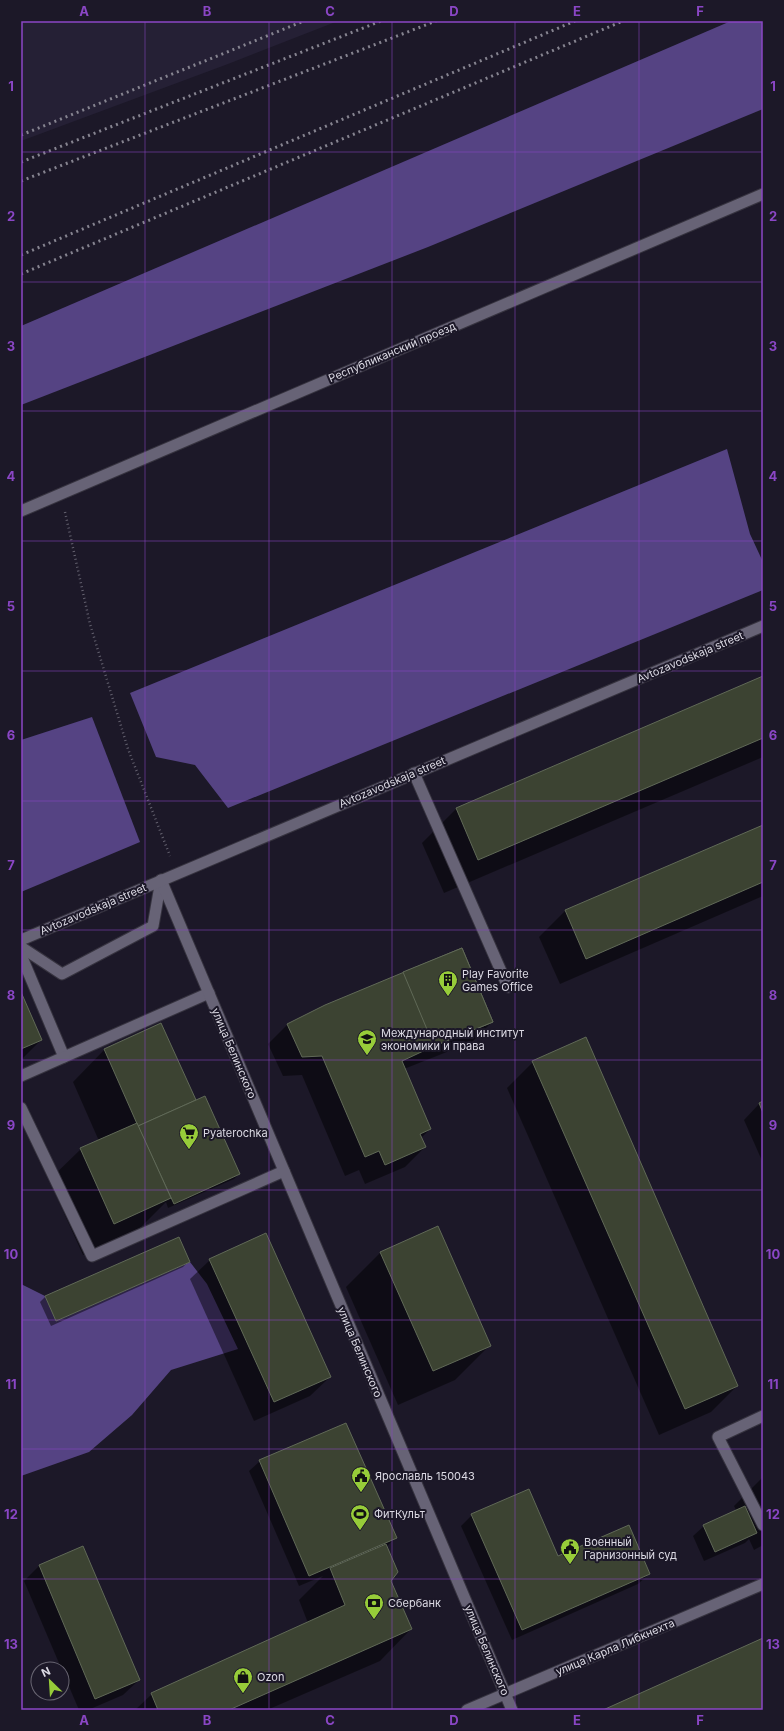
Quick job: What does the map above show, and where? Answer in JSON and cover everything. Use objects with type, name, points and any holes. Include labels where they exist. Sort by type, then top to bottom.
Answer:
[{"type":"street","name":"Республиканский проезд","points":[[21,511],[763,194]]},
{"type":"street","name":"Avtozavodskaja street","points":[[21,940],[176,873],[763,626]]},
{"type":"street","points":[[414,773],[508,987]]},
{"type":"street","points":[[21,946],[62,974],[153,926],[161,880]]},
{"type":"street","name":"улица Белинского","points":[[161,880],[512,1710]]},
{"type":"street","points":[[21,955],[64,1057]]},
{"type":"street","name":"улица Белинского","points":[[21,1076],[209,994]]},
{"type":"street","points":[[21,1108],[92,1256],[284,1171]]},
{"type":"street","points":[[763,1416],[718,1436],[763,1525]]},
{"type":"street","name":"улица Карла Либкнехта","points":[[467,1710],[763,1584]]},
{"type":"path","points":[[61,494],[90,624],[128,749],[176,873]]},
{"type":"shaded area","points":[[21,21],[338,21],[228,64],[21,141]]},
{"type":"shaded area","points":[[731,21],[763,21],[763,109],[428,247],[21,405],[21,326]]},
{"type":"shaded area","points":[[727,449],[750,534],[763,562],[763,590],[228,808],[195,765],[156,757],[130,693]]},
{"type":"shaded area","points":[[92,717],[140,842],[21,892],[21,740]]},
{"type":"shaded area","points":[[190,1262],[207,1284],[238,1349],[171,1370],[132,1415],[89,1452],[21,1476],[21,1284],[45,1296],[56,1321]]},
{"type":"building","points":[[763,676],[763,738],[478,860],[456,808]]},
{"type":"building","points":[[763,825],[763,882],[586,959],[565,910]]},
{"type":"building","name":"Международный институт экономики и права","points":[[462,948],[493,1022],[402,1061],[431,1129],[420,1134],[426,1147],[385,1165],[379,1151],[365,1157],[322,1056],[302,1057],[287,1024],[325,1005]]},
{"type":"building","name":"Play Favorite Games Office","points":[[462,948],[493,1022],[434,1046],[403,972]]},
{"type":"building","points":[[21,992],[42,1040],[21,1049]]},
{"type":"building","points":[[161,1023],[196,1100],[138,1126],[104,1049]]},
{"type":"building","points":[[586,1037],[738,1386],[685,1409],[532,1061]]},
{"type":"building","name":"Pyaterochka","points":[[205,1096],[240,1174],[174,1204],[138,1126]]},
{"type":"building","points":[[763,1101],[763,1113],[759,1103]]},
{"type":"building","points":[[137,1123],[171,1198],[114,1224],[80,1148]]},
{"type":"building","points":[[438,1226],[491,1346],[433,1371],[380,1252]]},
{"type":"building","points":[[266,1233],[331,1377],[274,1402],[209,1259]]},
{"type":"building","points":[[179,1237],[190,1262],[56,1321],[45,1296]]},
{"type":"building","points":[[346,1423],[397,1538],[309,1576],[259,1460]]},
{"type":"building","name":"Военный Гарнизонный суд","points":[[529,1489],[558,1556],[629,1525],[650,1574],[522,1630],[471,1514]]},
{"type":"building","points":[[745,1506],[757,1533],[715,1552],[703,1525]]},
{"type":"building","points":[[386,1544],[398,1572],[391,1581],[412,1629],[229,1710],[158,1710],[151,1693],[345,1605],[330,1568]]},
{"type":"building","points":[[83,1546],[140,1680],[95,1699],[39,1565]]},
{"type":"building","points":[[763,1638],[763,1710],[603,1710]]},
{"type":"railway","points":[[21,135],[304,21]]},
{"type":"railway","points":[[21,162],[381,21]]},
{"type":"railway","points":[[21,181],[436,21]]},
{"type":"railway","points":[[21,255],[575,21]]},
{"type":"railway","points":[[21,274],[623,21]]},
{"type":"place","name":"Play Favorite Games Office","points":[[448,997]]},
{"type":"place","name":"Международный институт экономики и права","points":[[367,1056]]},
{"type":"place","name":"Pyaterochka","points":[[189,1150]]},
{"type":"place","name":"Ярославль 150043","points":[[361,1493]]},
{"type":"place","name":"ФитКульт","points":[[360,1531]]},
{"type":"place","name":"Военный Гарнизонный суд","points":[[570,1565]]},
{"type":"place","name":"Сбербанк","points":[[374,1620]]},
{"type":"place","name":"Ozon","points":[[243,1694]]}]
